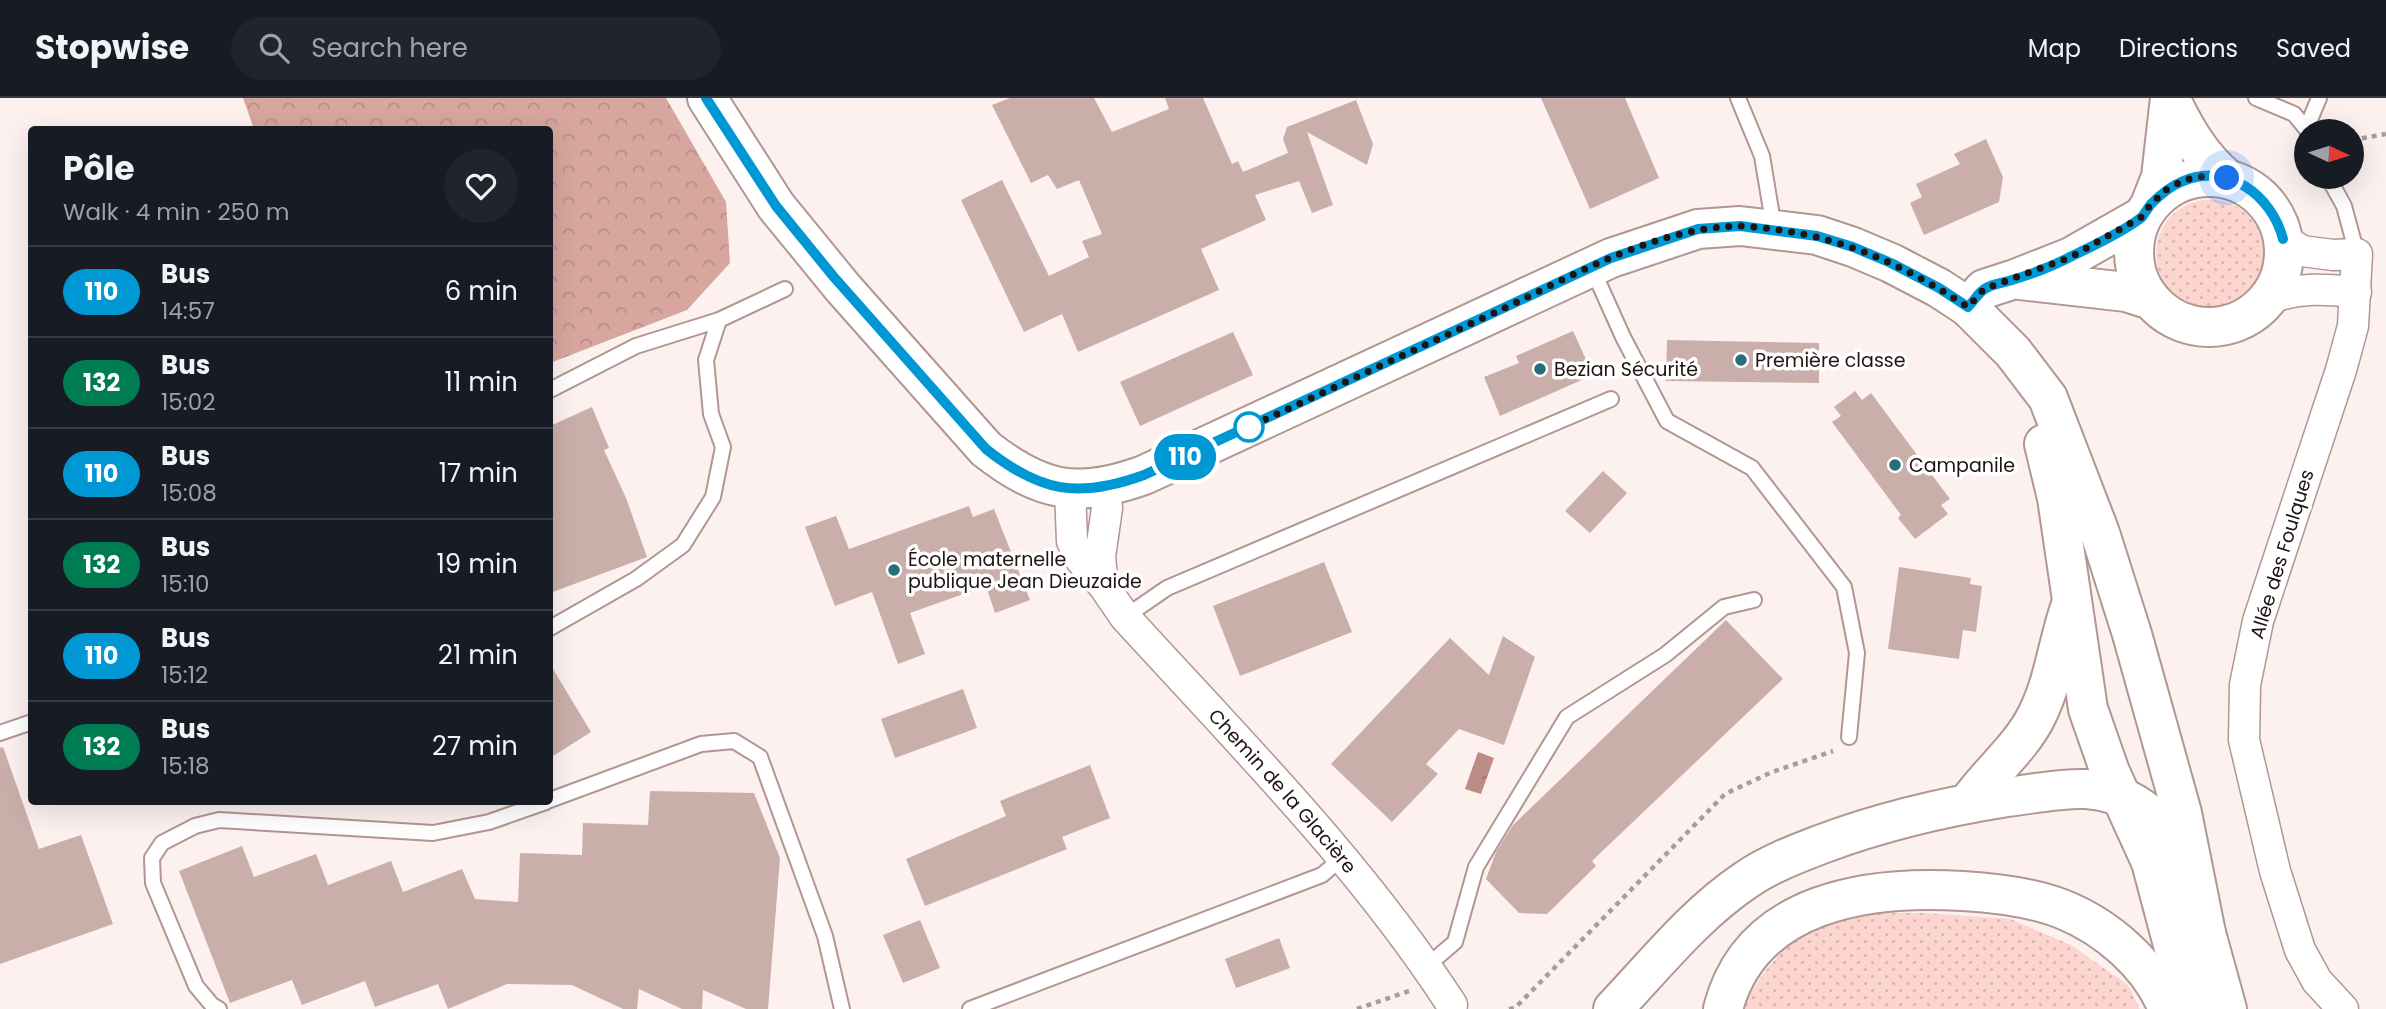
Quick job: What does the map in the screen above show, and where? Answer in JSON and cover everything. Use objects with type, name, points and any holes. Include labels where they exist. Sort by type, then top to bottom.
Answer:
[{"type":"main road","points":[[706,98],[776,206],[843,288],[986,449],[1013,470],[1044,485],[1088,488],[1144,475],[1592,267],[1698,229],[1740,226],[1817,236],[1853,247],[1939,288],[1968,307],[2013,352],[2048,398],[2100,533],[2132,634],[2182,813],[2206,933],[2227,1009]]},
{"type":"main road","points":[[1968,307],[1984,289],[2071,257],[2147,210],[2166,190],[2184,180],[2205,176],[2227,178],[2243,184],[2257,194],[2279,222],[2285,254],[2283,270],[2269,298],[2256,312],[2220,327],[2183,323],[2165,314],[2151,300],[2139,281],[2134,259],[2135,237],[2147,210],[2161,177],[2170,98]]},
{"type":"main road","points":[[2170,98],[2188,135],[2210,164],[2227,178]]},
{"type":"main road","points":[[2015,279],[2126,292],[2151,300]]},
{"type":"main road","points":[[2013,352],[2032,400],[2057,498],[2088,709],[2120,796],[2151,862],[2190,1009]]},
{"type":"main road","points":[[1968,803],[1985,779],[2013,750],[2036,717],[2052,678],[2061,629],[2072,602]]},
{"type":"main road","points":[[1613,1009],[1711,906],[1746,879],[1782,859],[1911,815],[2042,792],[2087,789],[2120,796],[2142,808],[2160,825],[2183,871],[2206,933]]},
{"type":"main road","points":[[1723,1009],[1738,970],[1760,941],[1789,920],[1849,897],[1891,890],[2006,894],[2062,909],[2122,946],[2142,965],[2162,993],[2168,1009]]},
{"type":"street","points":[[2283,239],[2302,251],[2333,255],[2357,254]]},
{"type":"street","name":"Allée des Foulques","points":[[2343,1009],[2317,981],[2300,950],[2275,871],[2244,740],[2245,685],[2258,621],[2353,326],[2357,254]]},
{"type":"street","points":[[2269,298],[2294,289],[2319,288],[2356,292]]},
{"type":"street","name":"Chemin de la Glacière","points":[[1088,488],[1107,508],[1100,557],[1103,585],[1125,617],[1343,857],[1427,966],[1452,1005]]},
{"type":"lane","points":[[1738,98],[1762,156],[1774,230]]},
{"type":"lane","points":[[2256,98],[2294,114],[2299,119]]},
{"type":"lane","points":[[2312,119],[2319,98]]},
{"type":"lane","points":[[2335,189],[2344,206],[2357,254]]},
{"type":"lane","points":[[1592,267],[1628,347],[1667,421],[1752,468],[1844,587],[1857,653],[1849,737]]},
{"type":"lane","points":[[553,388],[636,346],[719,320],[785,289]]},
{"type":"lane","points":[[553,626],[636,579],[683,545],[713,497],[723,447],[711,414],[706,360],[719,320]]},
{"type":"lane","points":[[1125,617],[1167,588],[1611,399]]},
{"type":"lane","points":[[1427,966],[1455,942],[1476,867],[1567,716],[1665,655],[1724,607],[1754,600]]},
{"type":"lane","points":[[0,733],[28,723]]},
{"type":"lane","points":[[553,799],[701,744],[734,741],[760,757],[825,936],[842,1009]]},
{"type":"lane","points":[[219,1009],[212,1005],[196,986],[153,883],[152,858],[162,843],[195,826],[219,820],[433,832],[489,822],[537,805]]},
{"type":"lane","points":[[970,1009],[1310,880],[1322,875],[1343,857]]},
{"type":"path","points":[[2364,138],[2386,134]]},
{"type":"path","points":[[1509,1009],[1515,1008],[1725,794],[1772,772],[1844,747],[1849,737]]},
{"type":"path","points":[[1357,1009],[1409,991],[1452,1005]]},
{"type":"shaded area","points":[[2210,200],[2231,204],[2248,216],[2260,233],[2264,254],[2260,275],[2248,292],[2231,304],[2210,308],[2189,304],[2172,292],[2160,275],[2156,254],[2160,233],[2172,216],[2189,204]]},
{"type":"shaded area","points":[[1859,913],[1925,913],[2010,919],[2071,945],[2128,985],[2140,1009],[1744,1009],[1759,979],[1794,940],[1815,928]]},
{"type":"green space","points":[[243,98],[666,98],[726,202],[730,263],[687,310],[553,362],[553,126],[253,126]]},
{"type":"water","points":[[1478,752],[1494,758],[1481,794],[1465,789]]},
{"type":"building","points":[[1010,98],[1094,98],[1112,132],[1169,109],[1165,98],[1203,98],[1232,164],[1238,161],[1243,172],[1288,153],[1283,139],[1287,127],[1356,100],[1373,144],[1367,165],[1307,132],[1333,205],[1312,213],[1299,181],[1255,195],[1266,220],[1201,249],[1219,290],[1078,352],[1062,314],[1024,332],[961,200],[1002,180],[1049,276],[1089,257],[1082,241],[1102,234],[1079,180],[1057,189],[1048,175],[1031,183],[992,105]]},
{"type":"building","points":[[1541,98],[1625,98],[1659,178],[1590,209]]},
{"type":"building","points":[[1986,139],[2003,177],[1999,202],[1924,235],[1910,203],[1922,197],[1916,184],[1960,164],[1954,154]]},
{"type":"building","points":[[1573,331],[1593,375],[1500,416],[1484,377],[1519,363],[1516,356]]},
{"type":"building","points":[[1233,332],[1253,375],[1140,426],[1120,382]]},
{"type":"building","points":[[1667,340],[1819,343],[1819,383],[1666,381]]},
{"type":"building","points":[[1855,391],[1862,400],[1871,393],[1950,499],[1941,505],[1948,514],[1915,539],[1898,518],[1901,515],[1832,422],[1841,416],[1834,407]]},
{"type":"building","points":[[592,407],[609,448],[604,450],[626,498],[647,557],[553,592],[553,425]]},
{"type":"building","points":[[1603,471],[1627,493],[1590,533],[1565,511]]},
{"type":"building","points":[[969,506],[973,517],[994,509],[1030,600],[995,613],[986,586],[910,613],[925,654],[898,664],[872,592],[835,606],[805,527],[836,516],[849,549]]},
{"type":"building","points":[[1324,562],[1352,632],[1240,676],[1213,606]]},
{"type":"building","points":[[1899,567],[1971,578],[1970,584],[1982,586],[1976,632],[1963,630],[1959,659],[1888,649]]},
{"type":"building","points":[[1726,620],[1783,679],[1592,861],[1596,866],[1547,914],[1519,913],[1486,879],[1496,852],[1513,825]]},
{"type":"building","points":[[1503,636],[1535,657],[1504,745],[1459,729],[1426,764],[1438,774],[1392,822],[1331,764],[1450,638],[1489,675]]},
{"type":"building","points":[[553,669],[591,732],[553,756]]},
{"type":"building","points":[[963,689],[977,728],[895,758],[881,719]]},
{"type":"building","points":[[3,747],[39,849],[81,835],[113,924],[0,964],[0,748]]},
{"type":"building","points":[[1090,765],[1110,818],[1062,837],[1067,849],[925,906],[906,859],[1006,816],[1000,801]]},
{"type":"building","points":[[650,791],[754,793],[780,858],[768,1009],[746,1009],[703,990],[702,1009],[682,1009],[639,989],[637,1009],[623,1009],[572,985],[507,984],[448,1009],[438,984],[375,1007],[365,981],[302,1005],[292,980],[230,1003],[179,871],[242,846],[254,877],[316,854],[328,885],[391,861],[403,892],[462,869],[475,899],[518,902],[520,853],[582,855],[583,823],[648,825]]},
{"type":"building","points":[[920,920],[940,968],[903,983],[883,935]]},
{"type":"building","points":[[1279,938],[1290,968],[1236,988],[1225,959]]},
{"type":"bus line","name":"110","points":[[706,98],[776,206],[883,334],[986,449],[1013,470],[1044,485],[1070,488],[1118,485],[1144,475],[1611,258],[1698,229],[1740,226],[1817,236],[1891,263],[1939,288],[1968,307],[1984,289],[2071,257],[2143,216],[2166,190],[2184,180],[2205,176],[2227,178],[2243,184],[2269,207],[2279,222],[2283,239]]},
{"type":"place","name":"Première classe","points":[[1741,360]]},
{"type":"place","name":"Bezian Sécurité","points":[[1540,369]]},
{"type":"place","name":"Campanile","points":[[1895,465]]},
{"type":"place","name":"École maternelle publique Jean Dieuzaide","points":[[894,570]]},
{"type":"route","points":[[1249,427],[1240,431],[1611,258],[1698,229],[1740,226],[1817,236],[1891,263],[1939,288],[1968,307],[1984,289],[2071,257],[2143,216],[2166,190],[2184,180],[2205,176],[2227,178]]}]
